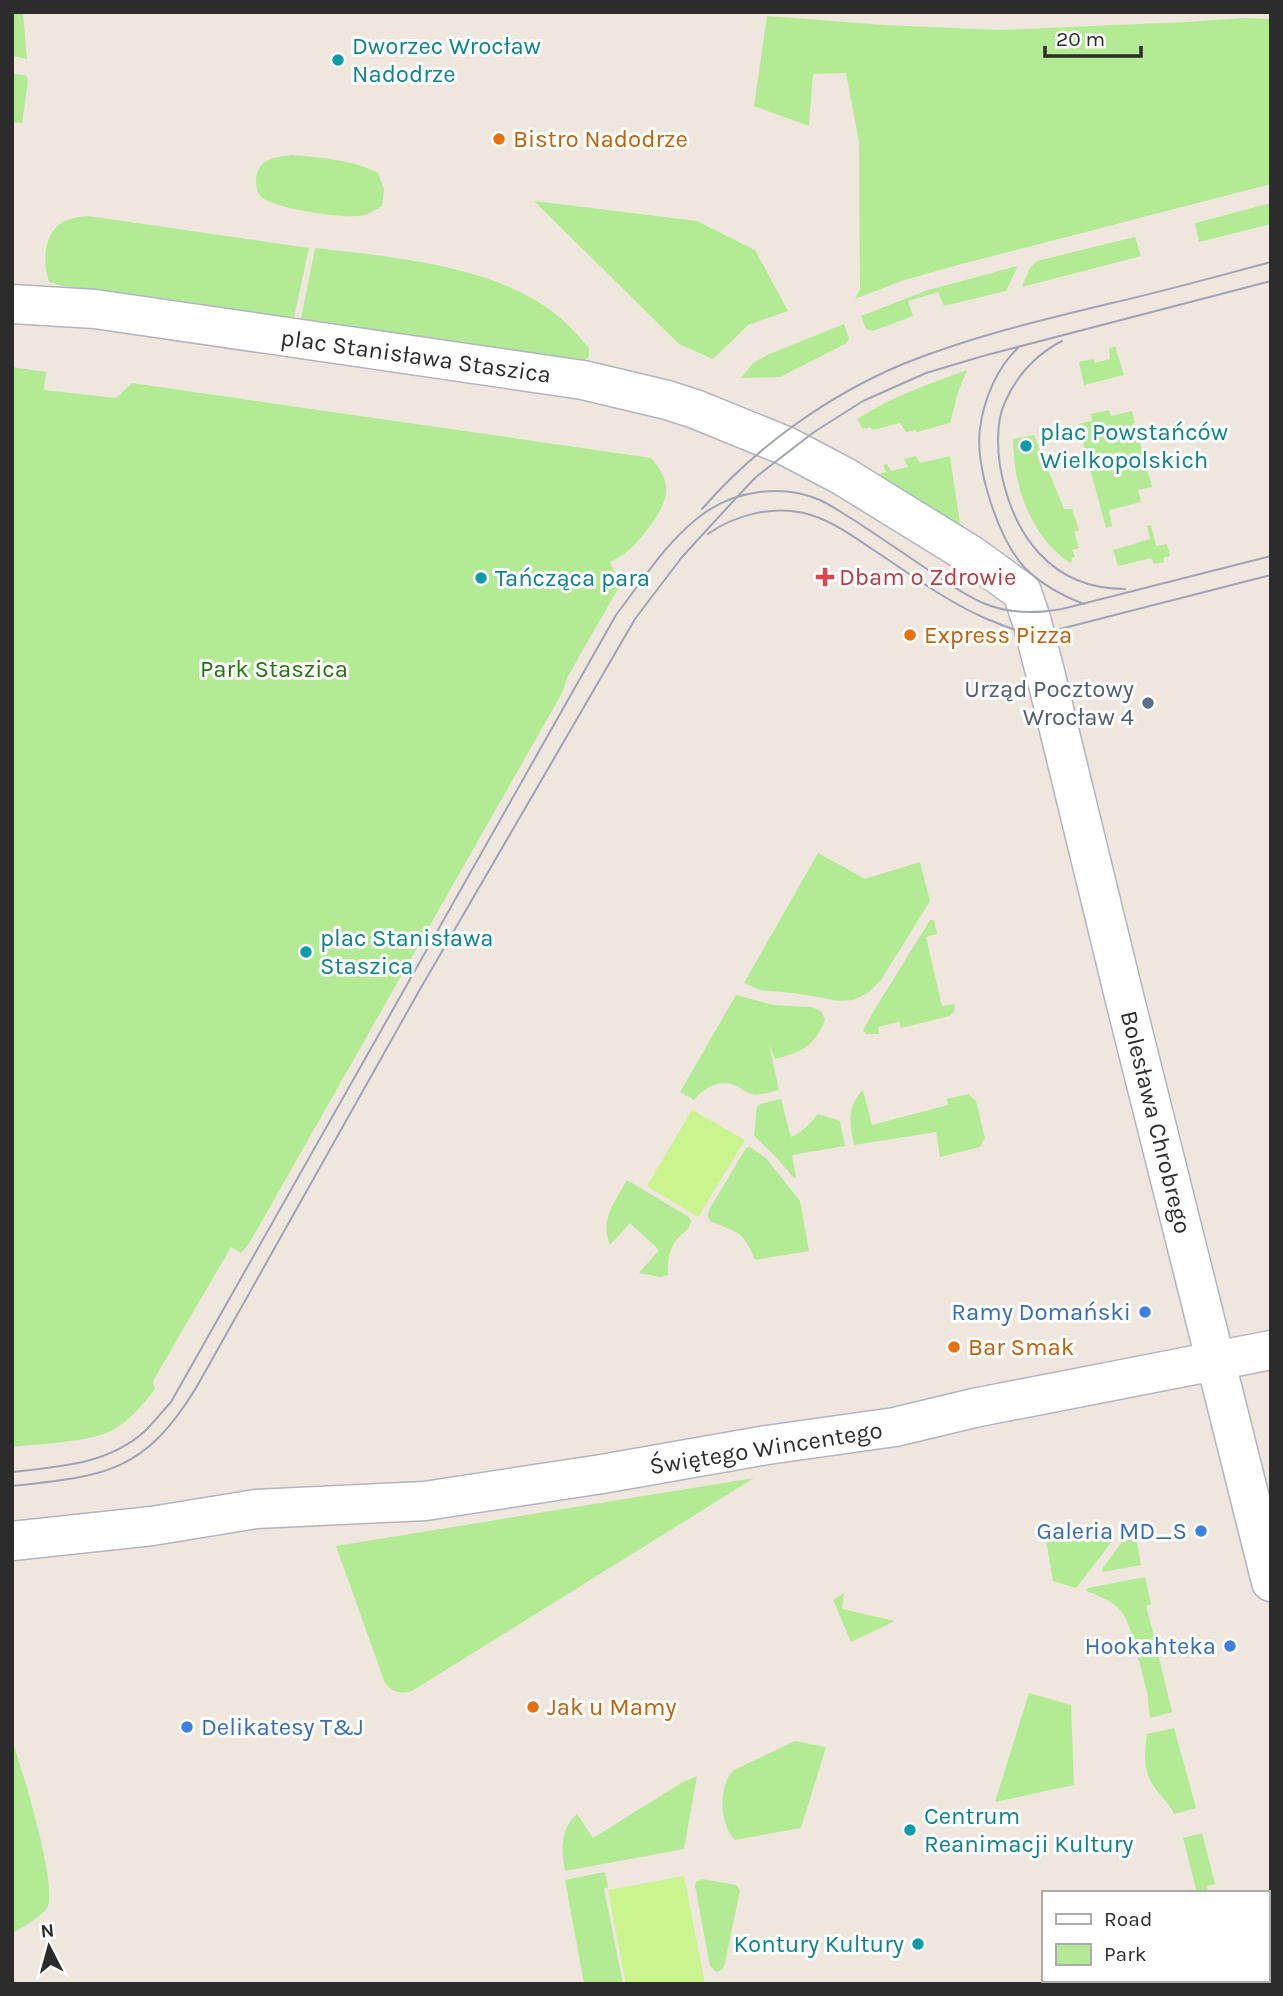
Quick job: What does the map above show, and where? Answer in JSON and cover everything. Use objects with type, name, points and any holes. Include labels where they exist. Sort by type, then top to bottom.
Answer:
[{"type":"street","name":"plac Stanisława Staszica","points":[[12,304],[95,309],[583,380],[695,409],[763,436],[843,476],[971,555],[1022,592],[1042,662]]},
{"type":"street","name":"Bolesława Chrobrego","points":[[1042,662],[1271,1582]]},
{"type":"street","name":"Świętego Wincentego","points":[[12,1541],[152,1526],[256,1509],[425,1501],[767,1445],[895,1427],[974,1408],[1271,1350]]},
{"type":"green space","points":[[12,12],[23,12],[27,59],[12,56]]},
{"type":"green space","points":[[767,16],[1001,30],[1271,19],[1271,184],[958,265],[904,280],[855,299],[860,289],[859,142],[846,73],[813,74],[809,126],[754,106]]},
{"type":"green space","points":[[12,73],[27,76],[22,123],[12,122]]},
{"type":"green space","points":[[292,155],[347,162],[378,173],[384,189],[382,206],[360,216],[321,214],[277,204],[260,196],[256,180],[263,163],[273,158]]},
{"type":"green space","points":[[534,201],[697,221],[755,250],[788,311],[748,325],[713,359],[679,344]]},
{"type":"green space","points":[[1271,203],[1271,224],[1199,242],[1195,223]]},
{"type":"green space","points":[[88,216],[309,248],[294,318],[49,282],[45,259],[47,243],[54,229],[63,222]]},
{"type":"green space","points":[[1135,237],[1141,256],[1022,287],[1030,268],[1037,261]]},
{"type":"green space","points":[[315,248],[404,259],[495,281],[522,293],[558,316],[589,348],[589,356],[585,360],[579,360],[301,319]]},
{"type":"green space","points":[[1018,266],[1006,291],[944,306],[938,292],[908,301],[913,316],[873,331],[866,329],[861,316],[928,290]]},
{"type":"green space","points":[[844,324],[849,339],[845,344],[780,377],[741,378],[753,363],[767,355]]},
{"type":"green space","points":[[1115,346],[1124,375],[1084,385],[1079,362],[1093,359],[1095,363],[1110,359],[1109,349]]},
{"type":"green space","name":"Park Staszica","points":[[12,367],[46,372],[44,390],[116,398],[132,383],[651,458],[663,476],[666,492],[661,508],[641,538],[628,551],[610,562],[620,585],[567,678],[562,693],[250,1242],[241,1253],[231,1247],[153,1381],[155,1389],[127,1420],[106,1433],[73,1441],[12,1447]]},
{"type":"green space","points":[[967,370],[950,423],[917,432],[906,432],[900,423],[873,430],[870,427],[863,429],[857,419],[897,398]]},
{"type":"green space","points":[[1109,410],[1111,416],[1132,411],[1136,443],[1140,443],[1152,487],[1138,490],[1141,502],[1109,510],[1112,526],[1106,528],[1078,424],[1092,421],[1091,414]]},
{"type":"green space","points":[[1034,435],[1064,509],[1072,509],[1079,530],[1074,532],[1079,548],[1072,550],[1075,557],[1071,558],[1073,560],[1070,563],[1044,539],[1034,524],[1020,491],[1013,439]]},
{"type":"green space","points":[[916,456],[920,463],[950,456],[961,530],[875,475],[886,472],[883,465],[887,464],[891,471],[908,467],[904,459]]},
{"type":"green space","points":[[1151,525],[1156,546],[1167,544],[1170,556],[1163,558],[1164,562],[1154,564],[1151,558],[1118,566],[1113,550],[1150,539],[1147,526]]},
{"type":"green space","points":[[818,853],[865,879],[920,862],[930,901],[881,980],[868,993],[853,1000],[840,1001],[760,990],[744,983]]},
{"type":"green space","points":[[930,920],[934,920],[937,934],[926,937],[942,1006],[955,1004],[954,1012],[949,1016],[901,1028],[899,1022],[878,1027],[879,1034],[867,1034],[863,1031],[873,1012]]},
{"type":"green space","points":[[736,995],[774,1005],[811,1007],[821,1011],[825,1019],[812,1042],[800,1051],[775,1059],[769,1044],[779,1090],[755,1094],[731,1084],[719,1083],[703,1091],[694,1100],[680,1092]]},
{"type":"green space","points":[[863,1090],[872,1125],[948,1105],[947,1099],[968,1094],[976,1101],[985,1138],[980,1147],[940,1157],[936,1132],[854,1145],[852,1109]]},
{"type":"green space","points":[[781,1099],[791,1137],[803,1130],[818,1114],[840,1121],[845,1146],[792,1155],[796,1178],[754,1136],[757,1107]]},
{"type":"green space","points":[[692,1110],[745,1140],[698,1217],[647,1186]]},
{"type":"green space","points":[[750,1147],[766,1158],[800,1201],[809,1251],[755,1260],[743,1238],[710,1221],[709,1210],[746,1148]]},
{"type":"green space","points":[[627,1180],[689,1217],[691,1221],[688,1229],[671,1249],[668,1275],[660,1277],[639,1273],[659,1250],[630,1223],[610,1245],[607,1219]]},
{"type":"green space","points":[[754,1478],[408,1692],[394,1691],[385,1683],[336,1546]]},
{"type":"green space","points":[[1134,1526],[1141,1565],[1103,1572],[1102,1569]]},
{"type":"green space","points":[[1106,1530],[1113,1533],[1113,1540],[1076,1588],[1053,1581],[1046,1541]]},
{"type":"green space","points":[[1145,1577],[1151,1604],[1146,1606],[1155,1640],[1135,1644],[1120,1609],[1086,1591],[1088,1588]]},
{"type":"green space","points":[[844,1593],[842,1609],[895,1621],[851,1642],[833,1600]]},
{"type":"green space","points":[[1157,1649],[1172,1712],[1150,1718],[1147,1692],[1137,1653]]},
{"type":"green space","points":[[1029,1693],[1071,1705],[1074,1785],[995,1802]]},
{"type":"green space","points":[[1174,1728],[1196,1808],[1174,1814],[1150,1780],[1145,1757],[1147,1734]]},
{"type":"green space","points":[[12,1740],[44,1853],[49,1896],[44,1911],[12,1933]]},
{"type":"green space","points":[[795,1741],[826,1747],[801,1828],[735,1840],[726,1825],[722,1805],[729,1776],[734,1770]]},
{"type":"green space","points":[[697,1776],[684,1849],[565,1871],[563,1841],[567,1826],[577,1814],[593,1838]]},
{"type":"green space","points":[[1202,1833],[1215,1884],[1207,1886],[1208,1891],[1196,1891],[1183,1838]]},
{"type":"green space","points":[[605,1872],[608,1887],[604,1889],[623,1984],[584,1984],[565,1880]]},
{"type":"green space","points":[[684,1876],[705,1984],[626,1984],[608,1890]]},
{"type":"green space","points":[[702,1879],[736,1885],[740,1890],[725,1963],[722,1970],[716,1972],[710,1966],[695,1886],[696,1882]]},
{"type":"tram line","points":[[702,509],[723,486],[794,425],[847,391],[903,364],[1006,330],[1271,262]]},
{"type":"tram line","points":[[12,1486],[73,1478],[119,1465],[139,1454],[158,1438],[177,1416],[196,1388],[419,991],[635,619],[682,557],[756,477],[814,432],[863,401],[926,373],[1271,281]]},
{"type":"tram line","points":[[1062,341],[1028,367],[1015,383],[1002,410],[998,450],[1006,491],[1025,535],[1039,553],[1056,568],[1099,587],[1125,589]]},
{"type":"tram line","points":[[1019,347],[1004,364],[993,384],[980,428],[981,462],[990,502],[1006,539],[1025,568],[1053,589],[1084,604]]},
{"type":"tram line","points":[[12,1472],[83,1462],[116,1451],[145,1431],[171,1402],[616,615],[667,548],[703,514],[730,499],[760,492],[806,495],[820,500],[857,522],[971,597],[993,607],[1022,612],[1062,609],[1271,556]]},
{"type":"tram line","points":[[708,534],[731,521],[757,513],[785,511],[811,515],[843,530],[957,604],[1002,625],[1027,632],[1060,629],[1271,575]]},
{"type":"place","name":"Dworzec Wrocław Nadodrze","points":[[338,60]]},
{"type":"place","name":"Bistro Nadodrze","points":[[499,139]]},
{"type":"place","name":"plac Powstańców Wielkopolskich","points":[[1026,446]]},
{"type":"place","name":"Dbam o Zdrowie","points":[[825,577]]},
{"type":"place","name":"Tańcząca para","points":[[481,578]]},
{"type":"place","name":"Express Pizza","points":[[910,635]]},
{"type":"place","name":"Urząd Pocztowy Wrocław 4","points":[[1148,703]]},
{"type":"place","name":"plac Stanisława Staszica","points":[[306,952]]},
{"type":"place","name":"Ramy Domański","points":[[1145,1312]]},
{"type":"place","name":"Bar Smak","points":[[954,1347]]},
{"type":"place","name":"Galeria MD_S","points":[[1201,1531]]},
{"type":"place","name":"Hookahteka","points":[[1230,1646]]},
{"type":"place","name":"Jak u Mamy","points":[[533,1707]]},
{"type":"place","name":"Delikatesy T&J","points":[[187,1727]]},
{"type":"place","name":"Centrum Reanimacji Kultury","points":[[910,1830]]},
{"type":"place","name":"Kontury Kultury","points":[[918,1944]]}]
